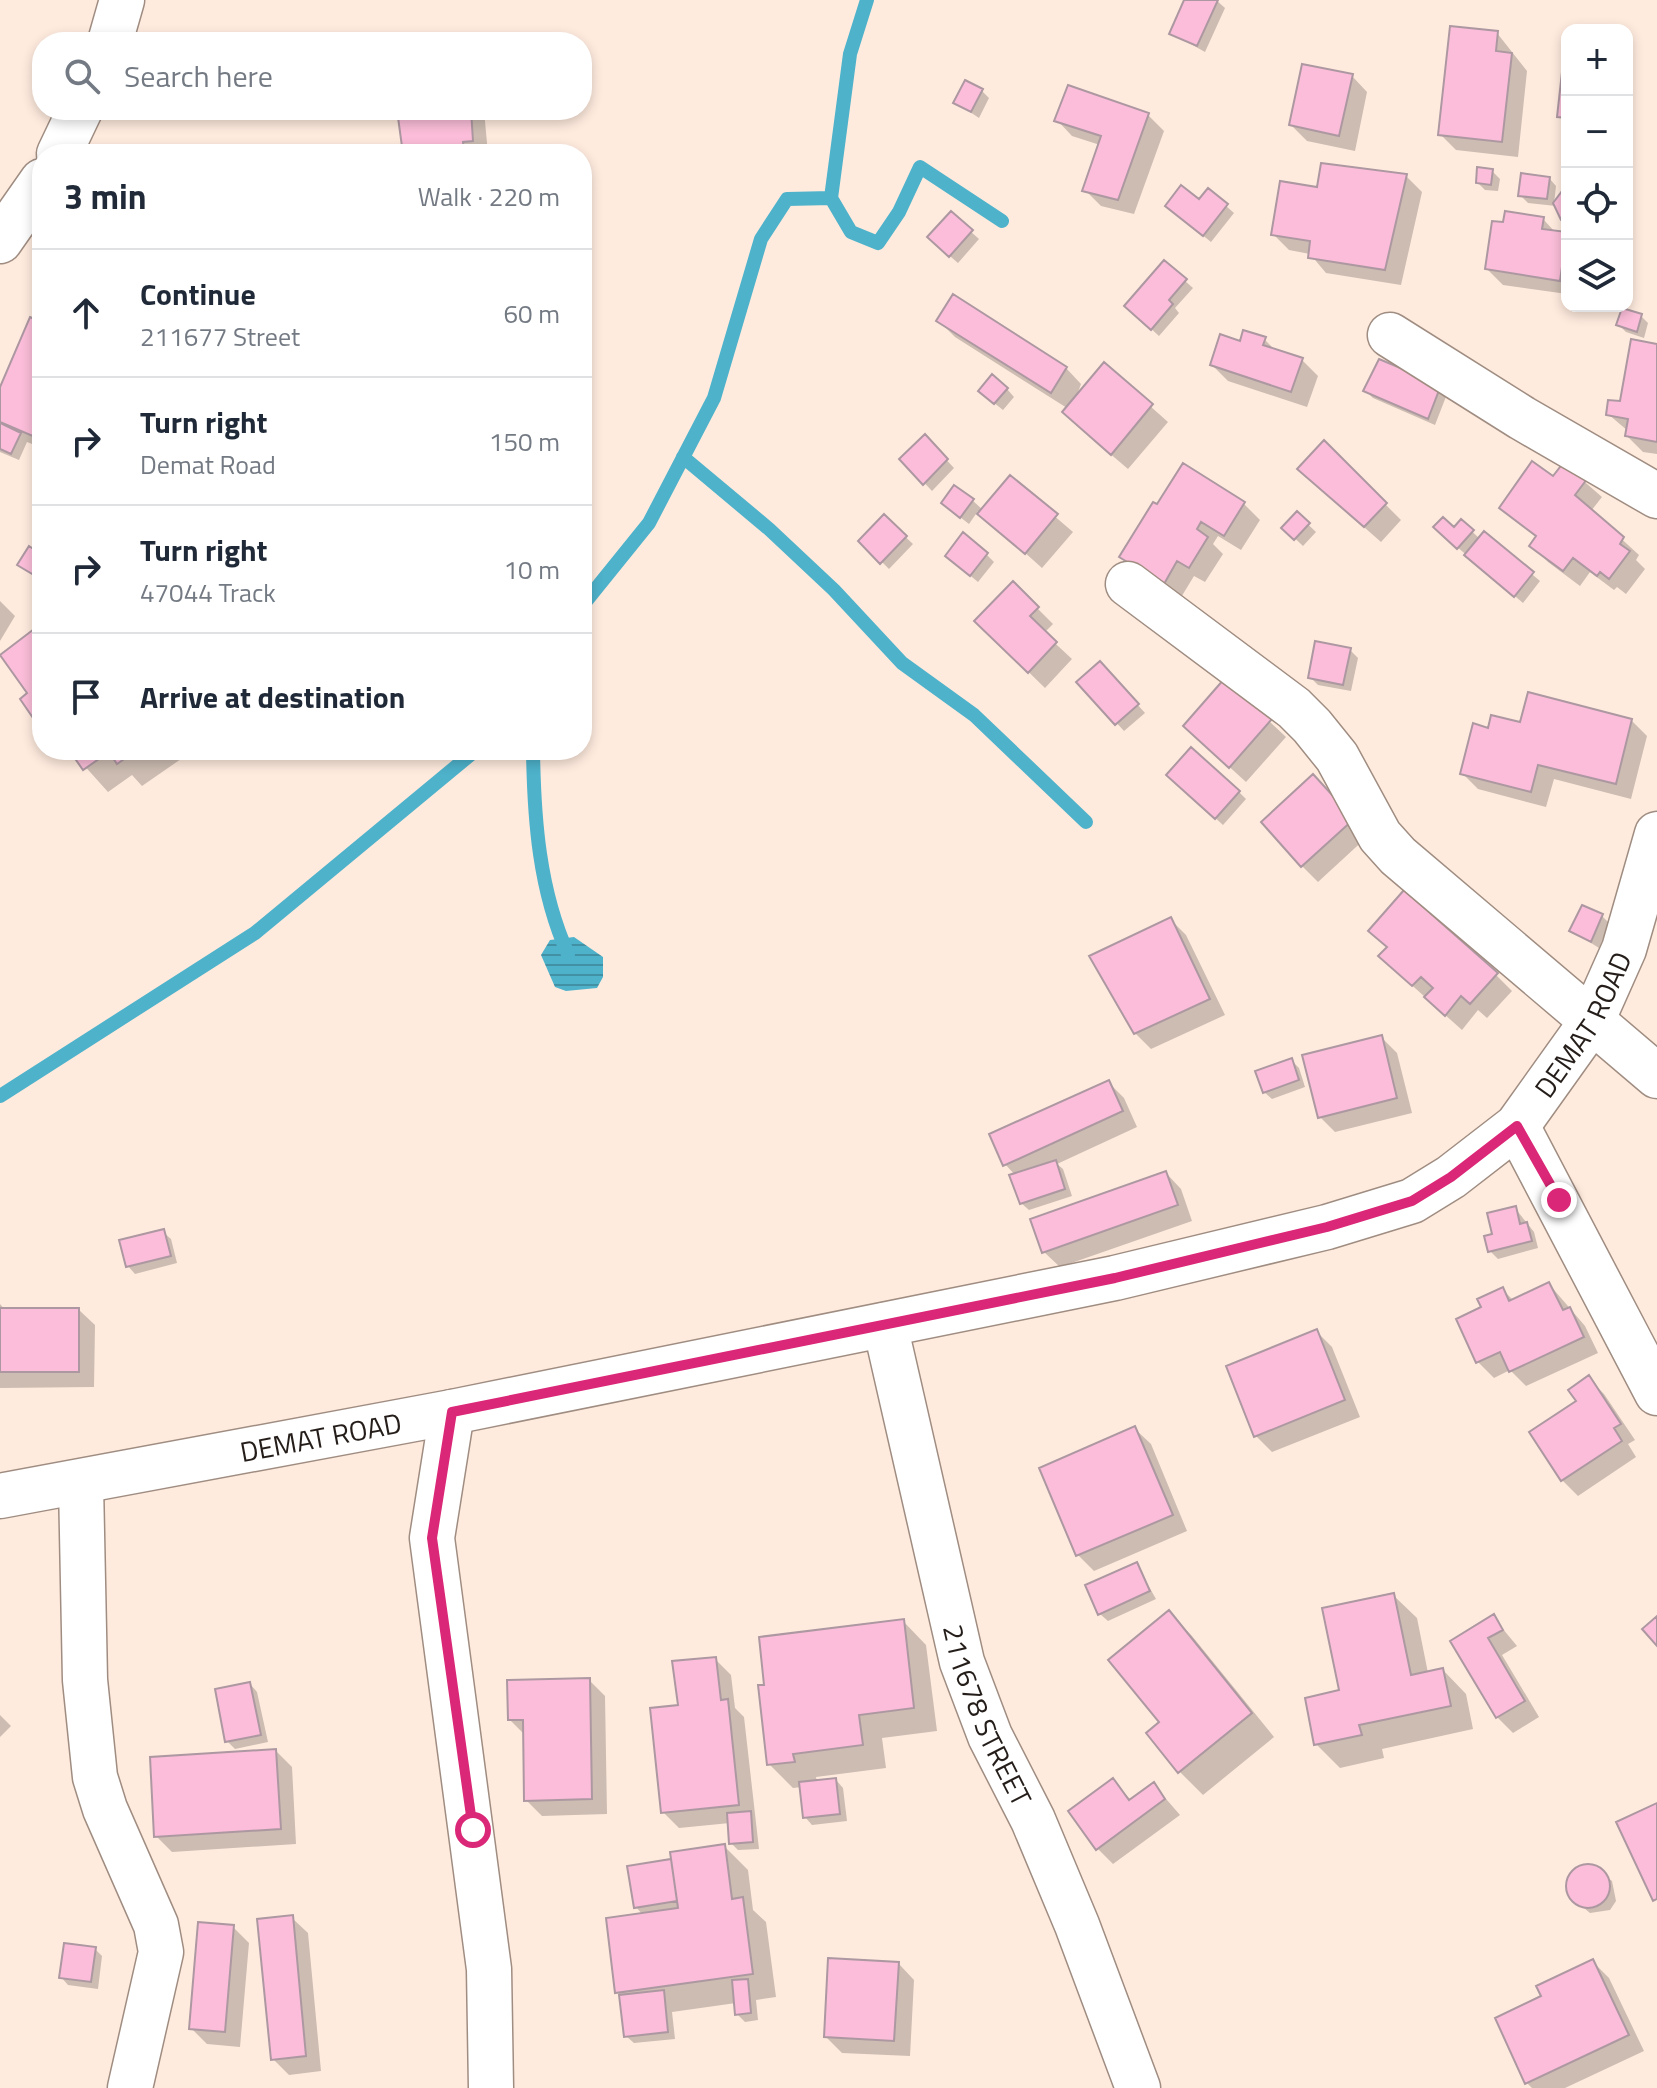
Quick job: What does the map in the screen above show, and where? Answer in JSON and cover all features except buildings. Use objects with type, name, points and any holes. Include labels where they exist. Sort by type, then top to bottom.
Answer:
[{"type":"street","points":[[113,32],[122,0]]},
{"type":"street","points":[[64,144],[75,120]]},
{"type":"street","points":[[0,241],[32,195]]},
{"type":"street","points":[[1390,335],[1522,418],[1657,496]]},
{"type":"street","points":[[1128,584],[1294,708],[1337,757],[1380,836],[1398,856],[1657,1076]]},
{"type":"street","name":"DEMAT ROAD","points":[[0,1496],[81,1484],[452,1412],[1115,1278],[1327,1227],[1412,1201],[1451,1177],[1517,1126],[1592,1021],[1624,949],[1657,834]]},
{"type":"street","points":[[1517,1126],[1657,1393]]},
{"type":"street","name":"211678 STREET","points":[[885,1325],[962,1662],[990,1736],[1033,1820],[1138,2088]]},
{"type":"street","points":[[452,1412],[432,1538],[487,1954],[491,2088]]},
{"type":"street","points":[[81,1484],[85,1680],[95,1777],[156,1925],[161,1952],[130,2088]]},
{"type":"water","points":[[574,937],[603,957],[603,977],[597,988],[566,991],[555,987],[541,955],[550,940]]},
{"type":"waterway","points":[[592,594],[649,523],[714,398],[761,239],[787,199],[831,198],[850,54],[867,0]]},
{"type":"waterway","points":[[831,198],[851,232],[878,243],[899,212],[920,167],[1002,221]]},
{"type":"waterway","points":[[683,457],[769,529],[834,590],[902,663],[974,715],[1086,822]]},
{"type":"waterway","points":[[0,1096],[255,933],[464,760]]},
{"type":"waterway","points":[[533,760],[544,880],[568,954]]},
{"type":"route","points":[[473,1830],[432,1538],[452,1412],[1115,1278],[1327,1227],[1412,1201],[1451,1177],[1517,1126],[1559,1200]]}]
